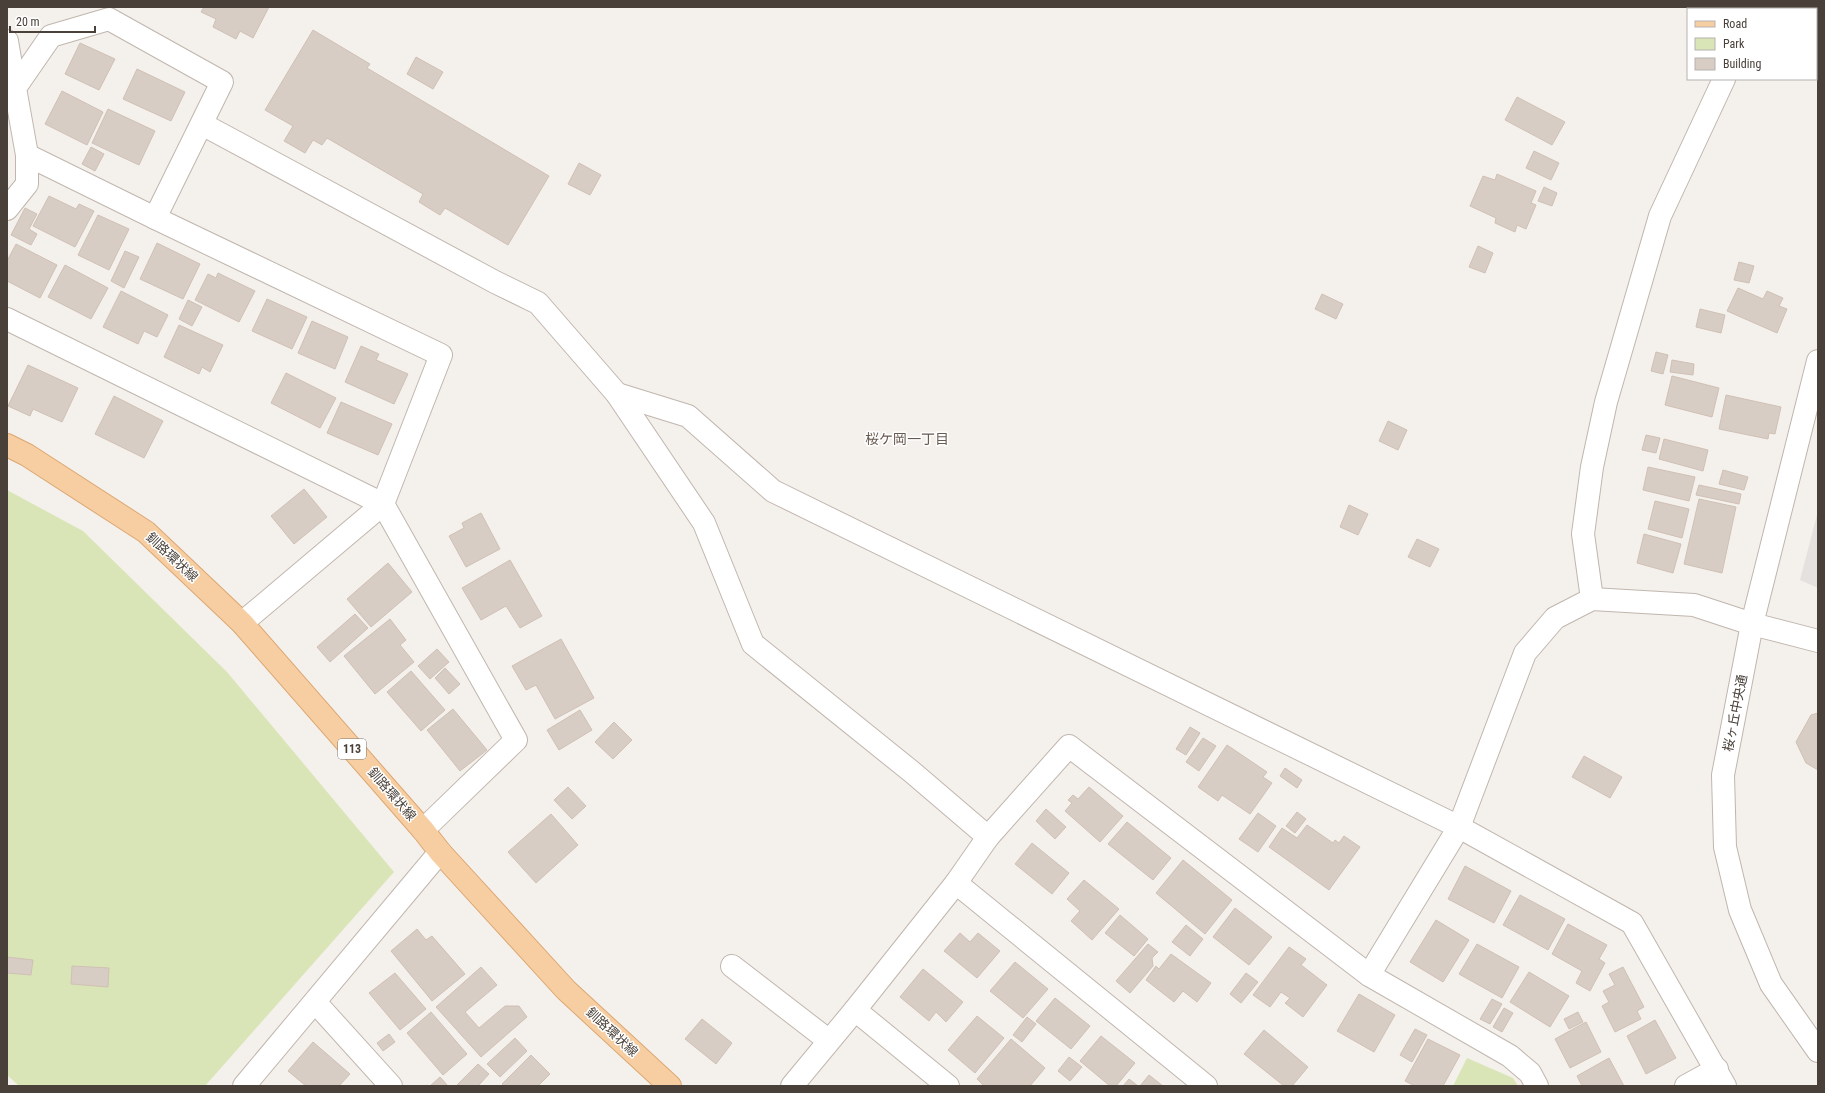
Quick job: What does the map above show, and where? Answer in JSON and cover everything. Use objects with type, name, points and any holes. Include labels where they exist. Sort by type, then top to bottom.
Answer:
[{"type":"main road","name":"釧路環状線","points":[[7,445],[27,455],[146,532],[242,623],[423,830],[440,852],[566,990],[670,1086]]},
{"type":"street","points":[[15,88],[51,36],[109,19],[222,82],[155,218]]},
{"type":"street","points":[[7,42],[27,155],[27,184],[7,209]]},
{"type":"street","points":[[1592,598],[1583,534],[1592,467],[1606,402],[1660,216],[1724,80]]},
{"type":"street","points":[[202,124],[494,282],[538,303],[616,394],[704,523],[753,644],[912,772],[988,837]]},
{"type":"street","points":[[27,155],[441,355],[383,504],[242,623]]},
{"type":"street","points":[[7,319],[383,504],[516,740],[423,830]]},
{"type":"street","name":"桜ヶ丘中央通","points":[[1818,361],[1752,624],[1723,775],[1725,847],[1740,910],[1771,984],[1818,1051]]},
{"type":"street","points":[[616,394],[688,416],[773,491],[1459,827],[1632,923],[1721,1078],[1686,1086]]},
{"type":"street","points":[[1370,975],[1459,827],[1525,653],[1555,618],[1592,598],[1694,605],[1752,624],[1818,641]]},
{"type":"street","points":[[792,1086],[828,1040],[855,1010],[956,883],[988,837],[1069,746],[1370,975],[1510,1056],[1530,1073],[1537,1086]]},
{"type":"street","points":[[244,1086],[440,852]]},
{"type":"street","points":[[956,883],[1206,1086]]},
{"type":"street","points":[[732,966],[828,1040]]},
{"type":"street","points":[[315,1002],[391,1086]]},
{"type":"street","points":[[855,1010],[948,1086]]},
{"type":"green space","points":[[7,490],[83,531],[227,672],[394,872],[205,1086],[19,1086],[7,1075]]},
{"type":"green space","points":[[1467,1058],[1513,1078],[1518,1086],[1453,1086]]},
{"type":"shaded area","points":[[1818,511],[1818,588],[1800,580]]},
{"type":"building","points":[[204,7],[269,7],[253,38],[240,31],[236,39],[213,27],[216,19],[201,12]]},
{"type":"building","points":[[313,30],[370,64],[367,68],[549,176],[508,245],[445,208],[440,215],[419,202],[423,194],[327,138],[322,145],[313,140],[305,153],[284,141],[293,126],[265,110]]},
{"type":"building","points":[[80,43],[115,59],[99,90],[65,74]]},
{"type":"building","points":[[416,57],[443,72],[433,89],[407,74]]},
{"type":"building","points":[[137,69],[185,92],[171,121],[123,99]]},
{"type":"building","points":[[62,91],[103,112],[87,145],[45,124]]},
{"type":"building","points":[[1517,97],[1565,122],[1552,145],[1505,120]]},
{"type":"building","points":[[108,109],[155,131],[139,165],[92,143]]},
{"type":"building","points":[[91,147],[104,154],[95,171],[82,164]]},
{"type":"building","points":[[1534,151],[1559,163],[1551,180],[1526,168]]},
{"type":"building","points":[[579,163],[601,175],[590,195],[568,184]]},
{"type":"building","points":[[1497,174],[1536,191],[1531,203],[1536,205],[1526,229],[1517,225],[1515,232],[1495,223],[1496,218],[1470,206],[1483,176],[1495,180]]},
{"type":"building","points":[[1544,187],[1557,193],[1552,206],[1538,201]]},
{"type":"building","points":[[49,196],[76,209],[79,204],[94,211],[75,247],[33,226]]},
{"type":"building","points":[[25,208],[37,214],[29,229],[37,234],[31,245],[11,235]]},
{"type":"building","points":[[98,215],[129,229],[109,270],[78,255]]},
{"type":"building","points":[[157,243],[200,264],[183,299],[140,279]]},
{"type":"building","points":[[16,244],[57,265],[40,298],[7,281],[7,261]]},
{"type":"building","points":[[1478,246],[1493,253],[1485,273],[1469,267]]},
{"type":"building","points":[[125,251],[139,257],[124,288],[111,281]]},
{"type":"building","points":[[1739,262],[1754,266],[1749,283],[1734,280]]},
{"type":"building","points":[[65,265],[108,288],[91,319],[48,297]]},
{"type":"building","points":[[218,273],[255,291],[239,322],[195,300],[208,274],[216,278]]},
{"type":"building","points":[[1738,288],[1763,299],[1767,291],[1783,298],[1779,306],[1787,309],[1777,333],[1727,311]]},
{"type":"building","points":[[121,291],[168,315],[157,337],[144,331],[138,344],[103,327]]},
{"type":"building","points":[[1322,294],[1343,304],[1336,319],[1315,309]]},
{"type":"building","points":[[267,299],[307,317],[292,349],[252,331]]},
{"type":"building","points":[[188,300],[202,307],[192,326],[179,319]]},
{"type":"building","points":[[1700,309],[1725,315],[1721,333],[1696,327]]},
{"type":"building","points":[[312,321],[348,337],[335,369],[298,353]]},
{"type":"building","points":[[179,325],[223,345],[210,372],[202,367],[199,374],[164,357]]},
{"type":"building","points":[[361,346],[379,354],[376,360],[408,374],[394,404],[345,382]]},
{"type":"building","points":[[1656,352],[1668,355],[1663,374],[1651,371]]},
{"type":"building","points":[[1672,360],[1694,364],[1693,375],[1670,372]]},
{"type":"building","points":[[28,365],[78,388],[62,422],[33,409],[30,416],[8,406]]},
{"type":"building","points":[[286,373],[336,398],[320,428],[271,403]]},
{"type":"building","points":[[1672,376],[1719,388],[1712,417],[1665,405]]},
{"type":"building","points":[[1726,395],[1781,407],[1775,434],[1769,433],[1768,439],[1719,429]]},
{"type":"building","points":[[114,396],[163,421],[144,458],[95,434]]},
{"type":"building","points":[[341,402],[392,424],[378,455],[327,433]]},
{"type":"building","points":[[1388,421],[1407,430],[1398,450],[1379,441]]},
{"type":"building","points":[[1646,435],[1660,438],[1656,453],[1642,450]]},
{"type":"building","points":[[1664,439],[1708,450],[1703,471],[1659,459]]},
{"type":"building","points":[[1648,467],[1695,477],[1689,501],[1643,490]]},
{"type":"building","points":[[1723,470],[1748,477],[1744,490],[1719,484]]},
{"type":"building","points":[[1699,485],[1741,494],[1739,504],[1696,495]]},
{"type":"building","points":[[304,489],[327,517],[294,544],[271,516]]},
{"type":"building","points":[[1699,499],[1736,507],[1722,573],[1684,564]]},
{"type":"building","points":[[1655,501],[1689,509],[1682,538],[1648,529]]},
{"type":"building","points":[[1349,505],[1368,514],[1358,535],[1340,527]]},
{"type":"building","points":[[481,513],[500,549],[466,567],[449,536],[464,528],[462,523]]},
{"type":"building","points":[[1644,534],[1681,544],[1673,573],[1637,563]]},
{"type":"building","points":[[1417,539],[1439,549],[1430,567],[1408,557]]},
{"type":"building","points":[[510,560],[542,616],[520,628],[506,606],[481,620],[462,588]]},
{"type":"building","points":[[388,563],[412,592],[371,627],[347,599]]},
{"type":"building","points":[[355,614],[368,628],[330,662],[317,647]]},
{"type":"building","points":[[390,619],[406,640],[400,645],[414,662],[375,694],[344,656]]},
{"type":"building","points":[[561,639],[594,698],[555,719],[536,685],[526,690],[512,666]]},
{"type":"building","points":[[437,649],[449,662],[430,679],[418,666]]},
{"type":"building","points":[[445,668],[460,684],[449,694],[435,678]]},
{"type":"building","points":[[411,671],[445,710],[421,731],[387,692]]},
{"type":"building","points":[[453,709],[487,750],[460,771],[427,730]]},
{"type":"building","points":[[580,710],[592,730],[559,750],[547,730]]},
{"type":"building","points":[[1818,713],[1818,770],[1806,763],[1796,742],[1811,715]]},
{"type":"building","points":[[614,722],[632,740],[613,759],[595,742]]},
{"type":"building","points":[[1190,727],[1200,733],[1186,755],[1176,749]]},
{"type":"building","points":[[1203,738],[1216,746],[1199,771],[1186,762]]},
{"type":"building","points":[[1227,745],[1267,772],[1263,777],[1272,783],[1250,814],[1222,795],[1218,801],[1198,787]]},
{"type":"building","points":[[1584,756],[1622,777],[1610,798],[1572,777]]},
{"type":"building","points":[[1285,768],[1302,780],[1297,788],[1280,776]]},
{"type":"building","points":[[568,787],[586,806],[572,819],[554,800]]},
{"type":"building","points":[[1089,787],[1123,816],[1100,842],[1065,811],[1072,803],[1068,800],[1073,795],[1078,799]]},
{"type":"building","points":[[1046,809],[1066,827],[1055,839],[1036,821]]},
{"type":"building","points":[[1297,812],[1306,819],[1295,833],[1286,826]]},
{"type":"building","points":[[1258,813],[1276,826],[1258,852],[1239,839]]},
{"type":"building","points":[[551,814],[578,845],[536,883],[508,852]]},
{"type":"building","points":[[1127,822],[1171,858],[1153,880],[1108,844]]},
{"type":"building","points":[[1307,825],[1333,843],[1335,840],[1339,843],[1344,836],[1360,847],[1329,890],[1269,847],[1282,828],[1297,838]]},
{"type":"building","points":[[1032,843],[1069,873],[1052,894],[1015,864]]},
{"type":"building","points":[[1183,860],[1232,900],[1205,934],[1156,893]]},
{"type":"building","points":[[1465,866],[1511,891],[1494,923],[1448,899]]},
{"type":"building","points":[[1084,880],[1119,909],[1092,940],[1071,921],[1080,911],[1067,899]]},
{"type":"building","points":[[1520,895],[1565,919],[1548,950],[1503,925]]},
{"type":"building","points":[[1235,908],[1272,937],[1249,965],[1213,937]]},
{"type":"building","points":[[1120,915],[1148,939],[1134,956],[1105,933]]},
{"type":"building","points":[[1436,920],[1469,940],[1443,982],[1410,962]]},
{"type":"building","points":[[1568,924],[1607,945],[1599,959],[1605,963],[1590,991],[1576,983],[1582,971],[1552,954]]},
{"type":"building","points":[[1186,925],[1203,939],[1190,956],[1172,942]]},
{"type":"building","points":[[417,929],[426,940],[432,936],[465,974],[432,1001],[391,951]]},
{"type":"building","points":[[960,933],[970,942],[978,933],[1000,951],[977,978],[944,951]]},
{"type":"building","points":[[1148,944],[1158,952],[1152,958],[1153,966],[1130,993],[1116,981]]},
{"type":"building","points":[[1477,944],[1519,967],[1502,998],[1459,974]]},
{"type":"building","points":[[1289,947],[1306,959],[1301,965],[1327,985],[1303,1017],[1285,1003],[1290,998],[1281,992],[1270,1007],[1253,995]]},
{"type":"building","points":[[1171,954],[1211,983],[1197,1002],[1183,991],[1174,1002],[1146,980],[1156,966],[1159,969]]},
{"type":"building","points":[[7,957],[33,960],[31,975],[7,973]]},
{"type":"building","points":[[1015,962],[1048,989],[1023,1018],[990,991]]},
{"type":"building","points":[[72,966],[109,968],[108,987],[71,984]]},
{"type":"building","points":[[481,967],[497,985],[465,1012],[479,1028],[505,1006],[519,1006],[527,1017],[481,1057],[436,1007]]},
{"type":"building","points":[[1623,967],[1644,1007],[1637,1011],[1641,1019],[1615,1032],[1602,1006],[1609,1002],[1603,991],[1615,985],[1609,974]]},
{"type":"building","points":[[923,969],[963,1002],[946,1022],[936,1012],[929,1021],[900,997]]},
{"type":"building","points":[[1529,972],[1569,996],[1550,1027],[1510,1002]]},
{"type":"building","points":[[395,973],[426,1009],[400,1030],[369,993]]},
{"type":"building","points":[[1246,973],[1258,982],[1241,1003],[1230,994]]},
{"type":"building","points":[[1359,994],[1395,1015],[1374,1052],[1337,1031]]},
{"type":"building","points":[[1055,998],[1090,1026],[1071,1049],[1036,1021]]},
{"type":"building","points":[[1492,999],[1502,1004],[1490,1024],[1480,1019]]},
{"type":"building","points":[[1504,1008],[1513,1013],[1502,1032],[1493,1027]]},
{"type":"building","points":[[431,1012],[467,1054],[443,1075],[407,1033]]},
{"type":"building","points":[[1578,1012],[1583,1022],[1569,1029],[1564,1019]]},
{"type":"building","points":[[977,1016],[1004,1038],[975,1073],[948,1050]]},
{"type":"building","points":[[1027,1017],[1036,1024],[1022,1042],[1013,1035]]},
{"type":"building","points":[[702,1019],[732,1043],[716,1064],[685,1039]]},
{"type":"building","points":[[1655,1020],[1676,1058],[1646,1074],[1627,1036]]},
{"type":"building","points":[[1586,1022],[1601,1052],[1570,1068],[1555,1039]]},
{"type":"building","points":[[1415,1029],[1427,1035],[1412,1062],[1400,1055]]},
{"type":"building","points":[[1264,1030],[1308,1067],[1292,1086],[1284,1086],[1244,1054]]},
{"type":"building","points":[[389,1034],[395,1042],[383,1051],[377,1043]]},
{"type":"building","points":[[1101,1036],[1135,1063],[1116,1086],[1110,1086],[1080,1061]]},
{"type":"building","points":[[515,1038],[527,1051],[500,1077],[487,1064]]},
{"type":"building","points":[[1011,1039],[1045,1068],[1030,1086],[984,1086],[977,1079]]},
{"type":"building","points":[[1428,1039],[1460,1055],[1443,1086],[1415,1086],[1405,1081]]},
{"type":"building","points":[[313,1042],[350,1074],[339,1086],[306,1086],[288,1071]]},
{"type":"building","points":[[531,1055],[550,1074],[538,1086],[504,1086],[502,1084]]},
{"type":"building","points":[[1069,1057],[1082,1067],[1070,1081],[1058,1071]]},
{"type":"building","points":[[1609,1058],[1624,1086],[1582,1086],[1577,1076]]},
{"type":"building","points":[[478,1064],[489,1074],[478,1086],[456,1086]]},
{"type":"building","points":[[1149,1075],[1163,1086],[1140,1086]]},
{"type":"building","points":[[440,1077],[448,1086],[430,1086]]},
{"type":"building","points":[[1129,1079],[1138,1086],[1123,1086]]},
{"type":"district","name":"桜ケ岡一丁目","points":[[907,439]]}]
